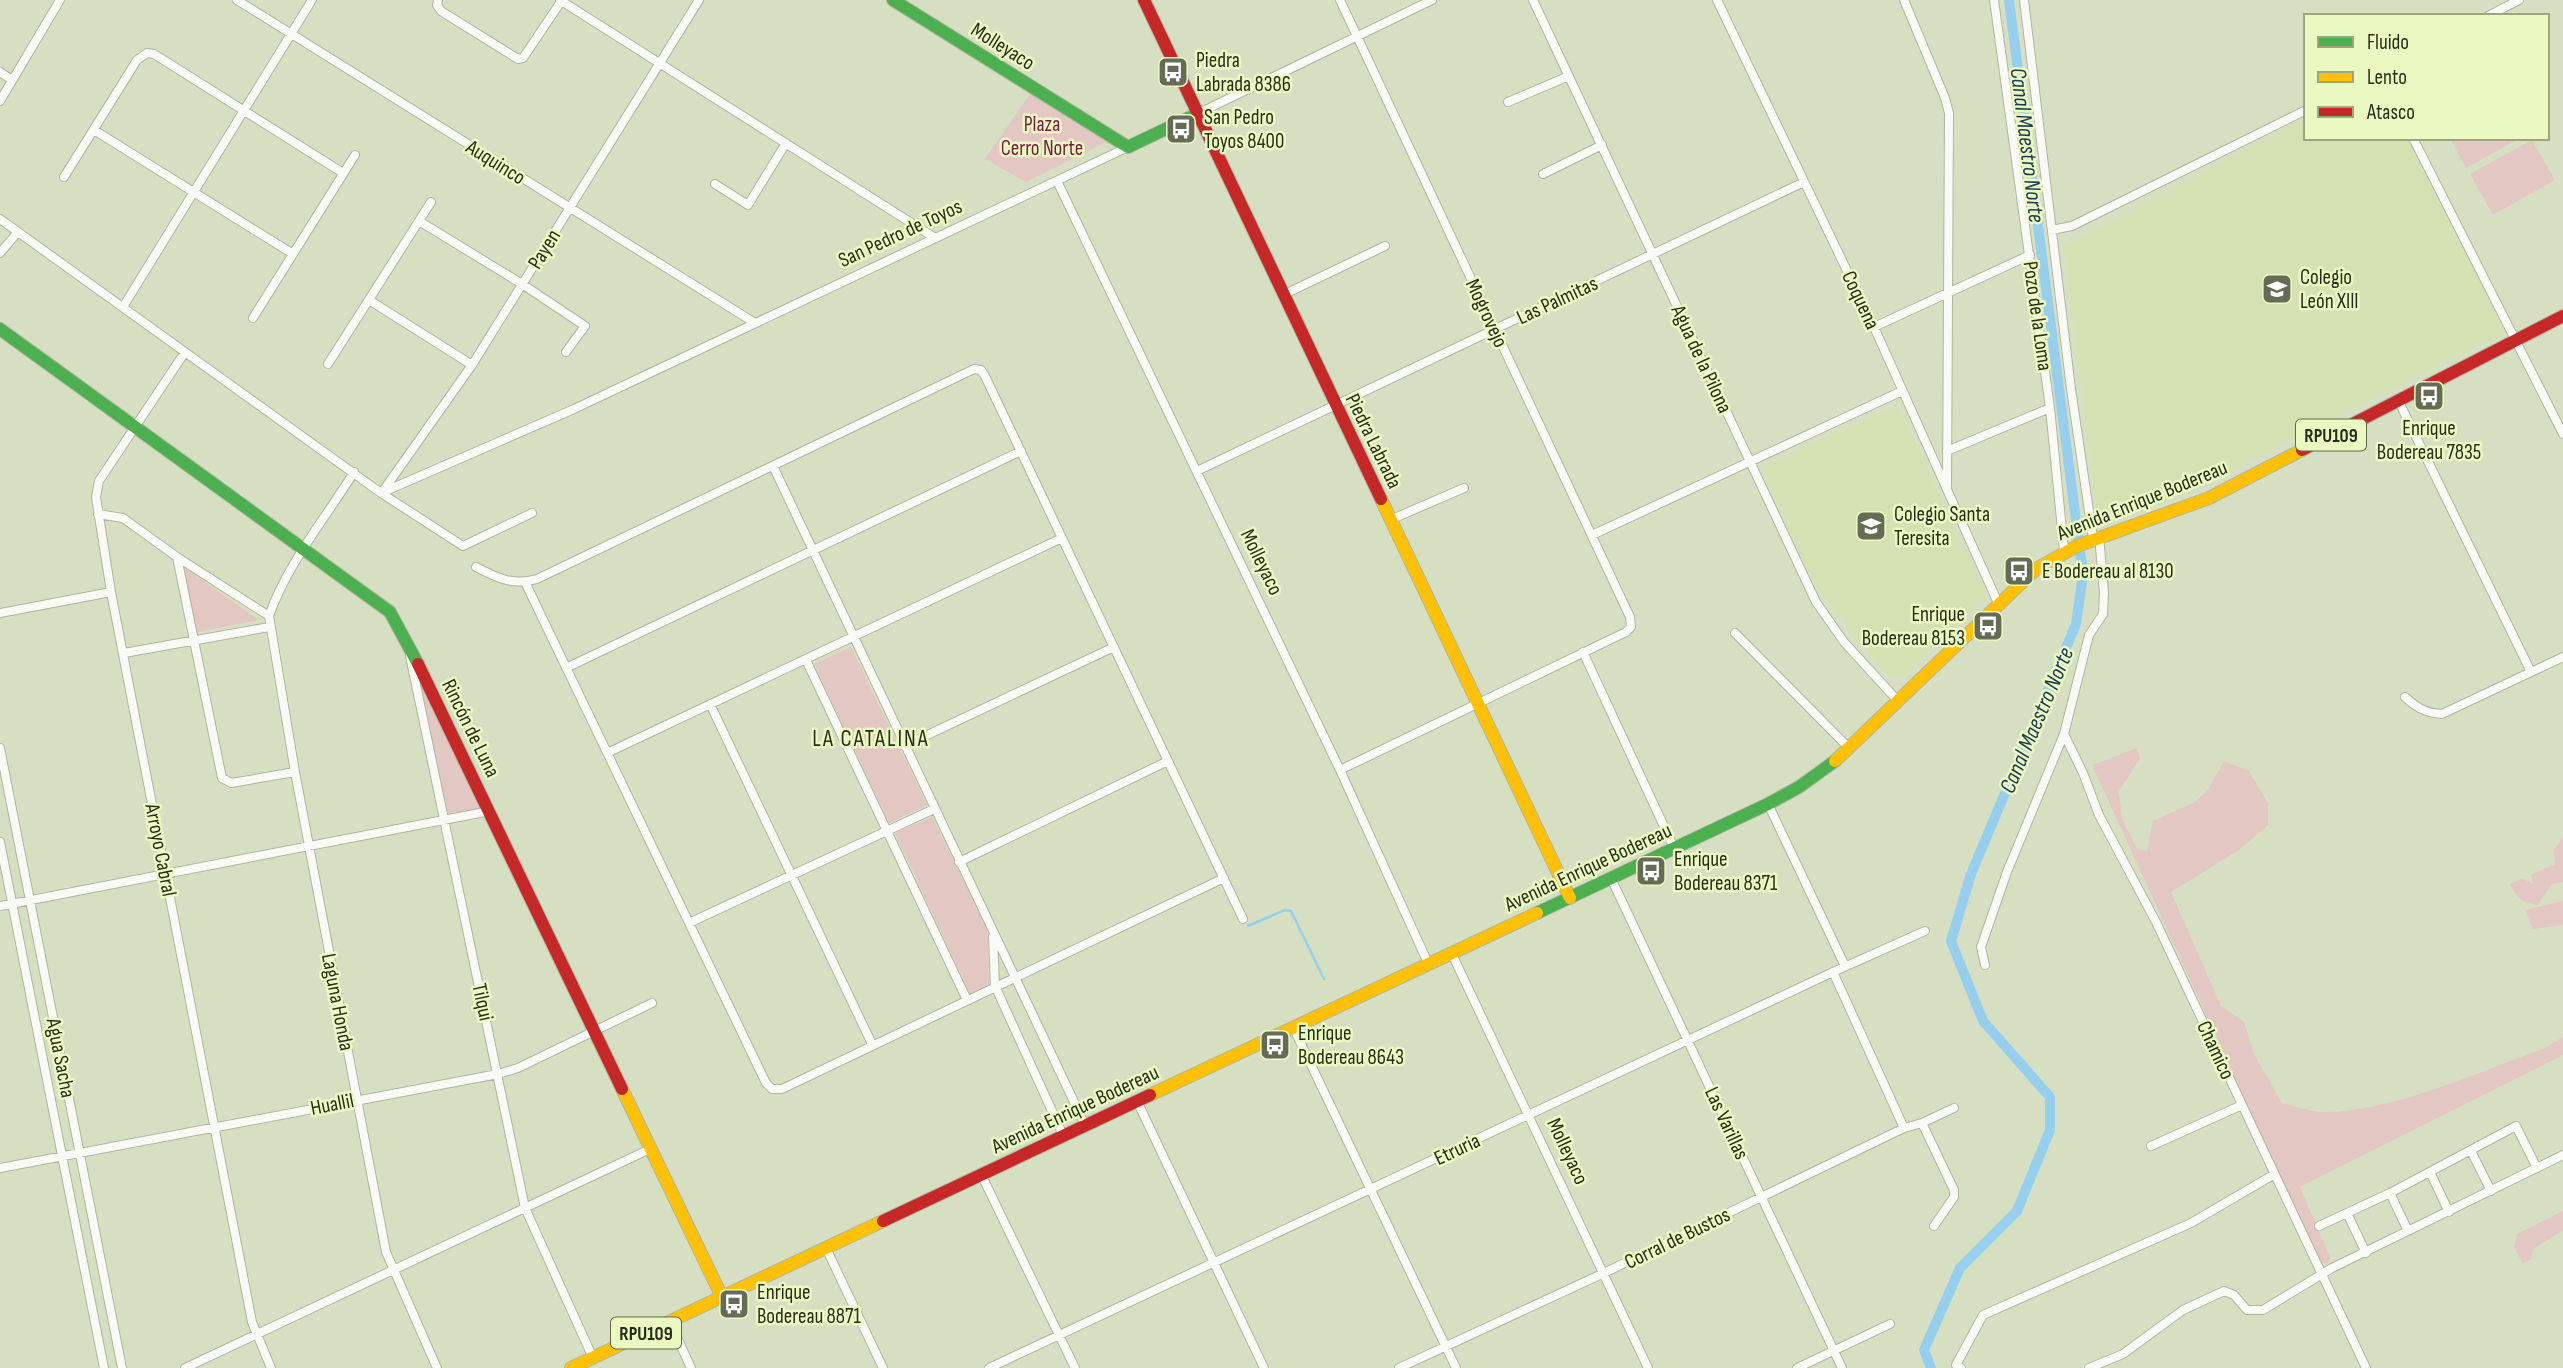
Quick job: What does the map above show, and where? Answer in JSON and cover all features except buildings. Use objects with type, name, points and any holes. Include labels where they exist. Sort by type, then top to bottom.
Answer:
[{"type":"main road","name":"Molleyaco","points":[[893,0],[1128,147]]},
{"type":"main road","name":"Piedra Labrada","points":[[1144,0],[1570,898]]},
{"type":"main road","name":"San Pedro de Toyos","points":[[1128,147],[1197,114]]},
{"type":"main road","name":"Avenida Enrique Bodereau","points":[[571,1368],[1768,804],[1813,778],[1849,748],[1998,603],[2036,569],[2064,550],[2195,505],[2563,316]]},
{"type":"main road","name":"Rincón de Luna","points":[[0,329],[390,612],[405,636],[490,811],[593,1032],[722,1297]]},
{"type":"street","points":[[0,101],[59,0]]},
{"type":"street","name":"Auquinco","points":[[237,0],[755,323]]},
{"type":"street","points":[[123,307],[312,0]]},
{"type":"street","points":[[438,0],[437,5],[441,11],[518,60],[523,58],[561,0],[935,238]]},
{"type":"street","name":"Payen","points":[[381,493],[472,365],[699,0]]},
{"type":"street","name":"Mogrovejo","points":[[1339,0],[1630,617],[1631,626],[1626,632],[1583,652]]},
{"type":"street","name":"San Pedro de Toyos","points":[[1197,114],[1432,0]]},
{"type":"street","name":"Agua de la Pilona","points":[[1533,0],[1826,619],[1897,700]]},
{"type":"street","name":"Coquena","points":[[1717,0],[1874,327],[1998,603]]},
{"type":"street","points":[[1904,0],[1949,113],[1947,489]]},
{"type":"street","name":"Pozo de la Loma","points":[[1994,0],[2050,408],[2064,550]]},
{"type":"street","name":"Pozo de la Loma","points":[[2024,0],[2071,389],[2104,593],[2103,614],[2089,635],[2064,734]]},
{"type":"street","points":[[2492,14],[2519,0]]},
{"type":"street","points":[[64,177],[137,60],[147,53],[154,54],[343,173]]},
{"type":"street","points":[[0,72],[12,80]]},
{"type":"street","points":[[1508,102],[1569,76]]},
{"type":"street","points":[[2052,230],[2072,226],[2304,111]]},
{"type":"street","points":[[94,130],[293,254]]},
{"type":"street","points":[[2414,140],[2563,434]]},
{"type":"street","points":[[715,184],[748,205],[786,143]]},
{"type":"street","points":[[1543,174],[1602,145]]},
{"type":"street","name":"San Pedro de Toyos","points":[[381,493],[573,409],[1128,147]]},
{"type":"street","points":[[253,318],[355,155]]},
{"type":"street","name":"Molleyaco","points":[[1057,181],[1340,770],[1428,963]]},
{"type":"street","name":"Las Palmitas","points":[[1197,471],[1804,182]]},
{"type":"street","points":[[328,364],[431,202]]},
{"type":"street","points":[[0,219],[381,493],[463,546],[532,513]]},
{"type":"street","points":[[419,221],[585,326],[566,352]]},
{"type":"street","points":[[0,253],[18,232]]},
{"type":"street","points":[[1283,295],[1385,246]]},
{"type":"street","points":[[1874,327],[2030,255]]},
{"type":"street","points":[[369,300],[472,365]]},
{"type":"street","name":"Arroyo Cabral","points":[[185,352],[99,481],[96,497],[111,592],[214,1127],[256,1334],[271,1368]]},
{"type":"street","points":[[476,567],[512,583],[525,582],[980,367],[1243,919]]},
{"type":"street","points":[[1592,535],[1902,391]]},
{"type":"street","points":[[2398,400],[2531,673]]},
{"type":"street","points":[[1947,451],[2050,408]]},
{"type":"street","points":[[566,668],[1021,451]]},
{"type":"street","points":[[773,466],[1085,1125]]},
{"type":"street","points":[[98,514],[123,518],[268,616],[274,599],[303,549],[354,472]]},
{"type":"street","points":[[1390,520],[1464,488]]},
{"type":"street","points":[[607,753],[1062,538]]},
{"type":"street","points":[[177,556],[222,778],[231,783],[295,772]]},
{"type":"street","points":[[525,582],[766,1083],[772,1090],[779,1090],[1224,878]]},
{"type":"street","points":[[0,613],[111,592]]},
{"type":"street","name":"Laguna Honda","points":[[268,616],[386,1252],[437,1368]]},
{"type":"street","points":[[124,653],[269,627]]},
{"type":"street","points":[[1735,633],[1849,748]]},
{"type":"street","name":"Tilqui","points":[[405,636],[446,820],[525,1208],[593,1358]]},
{"type":"street","points":[[904,746],[1114,647]]},
{"type":"street","points":[[1340,770],[1583,652],[1674,848]]},
{"type":"street","points":[[2405,697],[2417,708],[2442,714],[2563,657]]},
{"type":"street","points":[[806,660],[967,1000]]},
{"type":"street","points":[[710,704],[872,1044]]},
{"type":"street","points":[[1985,965],[1981,947],[2007,872],[2064,734]]},
{"type":"street","name":"Chamico","points":[[2064,734],[2099,815],[2156,922],[2365,1368]]},
{"type":"street","name":"Agua Sacha","points":[[0,748],[122,1368]]},
{"type":"street","points":[[959,862],[1168,761]]},
{"type":"street","points":[[1768,804],[1845,966]]},
{"type":"street","points":[[689,923],[934,809]]},
{"type":"street","points":[[0,906],[490,811]]},
{"type":"street","name":"Agua Sacha","points":[[0,842],[104,1368]]},
{"type":"street","name":"Las Varillas","points":[[1611,878],[1842,1368]]},
{"type":"street","name":"Etruria","points":[[989,1368],[1845,966],[1925,931]]},
{"type":"street","points":[[993,933],[995,986],[1063,1135]]},
{"type":"street","name":"Molleyaco","points":[[1451,952],[1648,1368]]},
{"type":"street","points":[[1833,972],[1904,1128]]},
{"type":"street","name":"Huallil","points":[[0,1168],[498,1074],[518,1068],[652,1003]]},
{"type":"street","points":[[1293,1027],[1455,1368]]},
{"type":"street","points":[[1137,1101],[1264,1368]]},
{"type":"street","points":[[2151,1146],[2242,1105]]},
{"type":"street","name":"Corral de Bustos","points":[[1399,1368],[1604,1273],[1904,1128],[1922,1124],[1955,1108]]},
{"type":"street","points":[[1922,1124],[1954,1190],[1954,1197],[1934,1226]]},
{"type":"street","points":[[2319,1226],[2390,1193],[2516,1126],[2537,1168]]},
{"type":"street","points":[[185,1368],[650,1149]]},
{"type":"street","points":[[2471,1151],[2491,1191]]},
{"type":"street","points":[[2089,1368],[2123,1354],[2183,1310],[2224,1291],[2234,1295],[2247,1310],[2263,1310],[2321,1274],[2563,1155]]},
{"type":"street","points":[[2430,1172],[2449,1212]]},
{"type":"street","points":[[981,1174],[1074,1368]]},
{"type":"street","points":[[1961,1368],[1956,1365],[1983,1315],[2191,1223],[2273,1175]]},
{"type":"street","points":[[2390,1193],[2409,1231]]},
{"type":"street","points":[[2347,1213],[2366,1253]]},
{"type":"street","points":[[826,1248],[883,1368]]},
{"type":"street","points":[[670,1322],[691,1368]]},
{"type":"street","points":[[1797,1368],[1890,1324]]},
{"type":"shaded area","name":"Colegio León XIII","points":[[2304,119],[2304,140],[2407,140],[2506,332],[2172,499],[2097,515],[2064,246]]},
{"type":"shaded area","name":"Colegio Santa Teresita","points":[[1897,405],[1987,595],[1905,676],[1887,675],[1815,585],[1761,467]]},
{"type":"green space","name":"Plaza Cerro Norte","points":[[1034,88],[1106,142],[1026,182],[985,159]]},
{"type":"green space","points":[[2451,140],[2516,140],[2466,168]]},
{"type":"green space","points":[[2532,140],[2555,180],[2493,215],[2470,174]]},
{"type":"green space","points":[[182,566],[259,620],[194,633]]},
{"type":"green space","points":[[851,647],[927,805],[889,823],[814,664]]},
{"type":"green space","points":[[412,648],[488,815],[450,823]]},
{"type":"green space","points":[[2137,748],[2140,759],[2119,791],[2122,819],[2137,849],[2147,851],[2153,821],[2195,802],[2208,790],[2224,761],[2249,771],[2268,803],[2268,825],[2239,850],[2171,892],[2221,1006],[2244,1022],[2254,1054],[2282,1103],[2324,1112],[2378,1106],[2465,1079],[2545,1048],[2563,1037],[2563,1055],[2300,1187],[2330,1257],[2328,1263],[2320,1263],[2092,765]]},
{"type":"green space","points":[[932,817],[987,929],[989,984],[970,994],[895,833]]},
{"type":"green space","points":[[2563,837],[2563,882],[2552,884],[2537,905],[2520,899],[2510,884],[2522,878],[2533,884],[2531,875],[2555,864],[2554,850]]},
{"type":"green space","points":[[2563,901],[2563,925],[2533,929],[2525,910]]},
{"type":"green space","points":[[2563,1211],[2563,1230],[2533,1249],[2531,1259],[2523,1264],[2514,1247],[2517,1234]]},
{"type":"waterway","name":"Canal Maestro Norte","points":[[1931,1368],[1924,1350],[1960,1268],[2017,1211],[2050,1130],[2050,1097],[1983,1021],[1951,941],[1971,874],[2076,624],[2083,575],[2009,0]]},
{"type":"waterway","points":[[1248,926],[1285,910],[1291,911],[1324,979]]},
{"type":"traffic: fast","points":[[893,0],[1128,147],[1197,114]]},
{"type":"traffic: fast","points":[[0,329],[390,612],[418,664]]},
{"type":"traffic: fast","points":[[1537,913],[1768,804],[1799,787],[1835,761]]},
{"type":"traffic: slow","points":[[1835,761],[2036,569],[2077,546],[2209,498],[2302,450]]},
{"type":"traffic: slow","points":[[1381,499],[1570,898]]},
{"type":"traffic: slow","points":[[1150,1095],[1537,913]]},
{"type":"traffic: slow","points":[[622,1089],[722,1297]]},
{"type":"traffic: slow","points":[[571,1368],[883,1221]]},
{"type":"traffic: jam","points":[[1144,0],[1381,499]]},
{"type":"traffic: jam","points":[[2302,450],[2563,316]]},
{"type":"traffic: jam","points":[[418,664],[622,1089]]},
{"type":"traffic: jam","points":[[883,1221],[1150,1095]]},
{"type":"place","name":"Piedra Labrada 8386","points":[[1173,72]]},
{"type":"place","name":"San Pedro Toyos 8400","points":[[1181,129]]},
{"type":"place","name":"Colegio León XIII","points":[[2277,289]]},
{"type":"place","name":"Enrique Bodereau 7835","points":[[2429,396]]},
{"type":"place","name":"Colegio Santa Teresita","points":[[1871,526]]},
{"type":"place","name":"E Bodereau al 8130","points":[[2019,571]]},
{"type":"place","name":"Enrique Bodereau 8153","points":[[1988,626]]},
{"type":"place","name":"Enrique Bodereau 8371","points":[[1651,871]]},
{"type":"place","name":"Enrique Bodereau 8643","points":[[1275,1045]]},
{"type":"place","name":"Enrique Bodereau 8871","points":[[734,1304]]},
{"type":"district","name":"LA CATALINA","points":[[871,738]]}]
